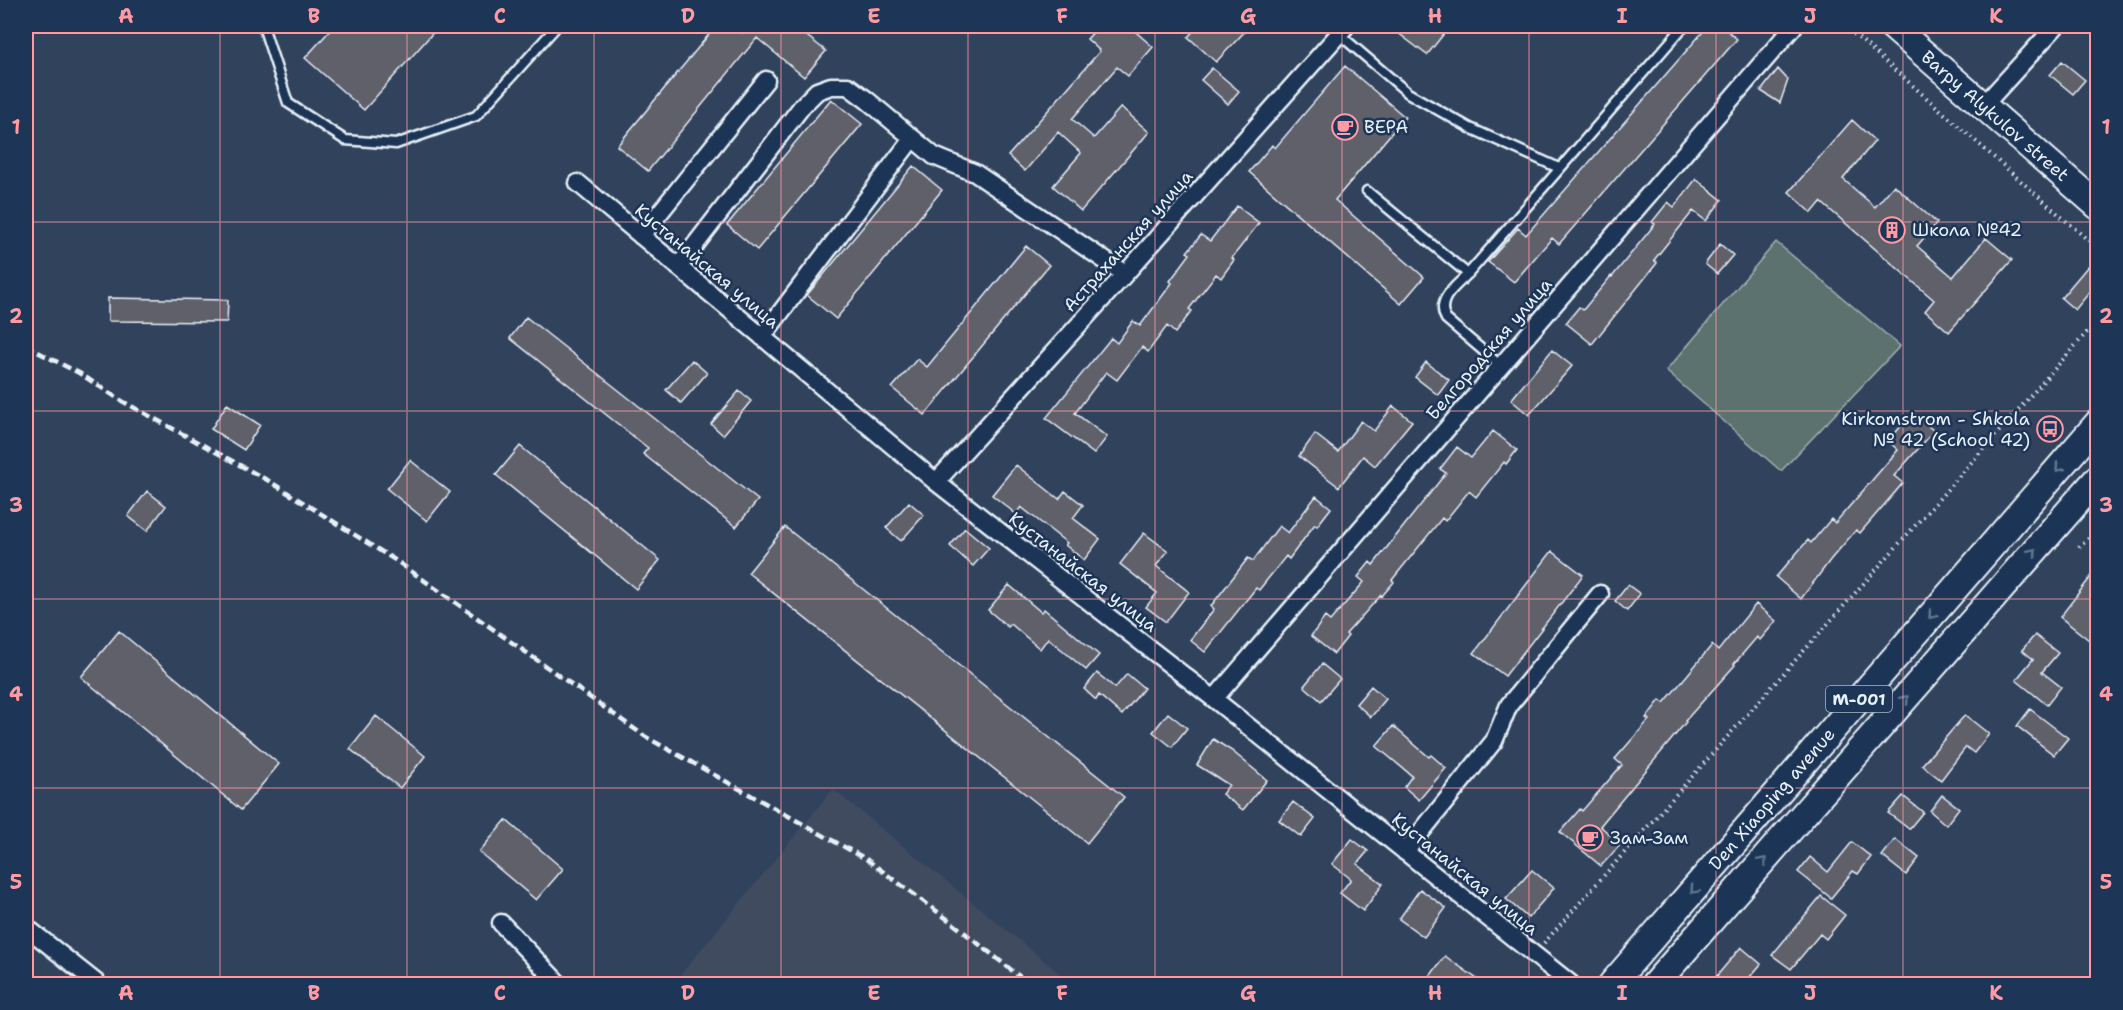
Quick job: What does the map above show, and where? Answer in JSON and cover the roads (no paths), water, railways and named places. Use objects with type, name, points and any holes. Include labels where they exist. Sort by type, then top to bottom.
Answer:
[{"type":"main road","name":"Barpy Alykulov street","points":[[1892,26],[2097,206]]},
{"type":"main road","name":"Den Xiaoping avenue","points":[[1612,984],[2097,423]]},
{"type":"main road","name":"Den Xiaoping avenue","points":[[1655,984],[2097,478]]},
{"type":"street","name":"Белгородская улица","points":[[1214,699],[1794,26]]},
{"type":"street","points":[[1983,106],[2055,26]]},
{"type":"street","name":"Астраханская улица","points":[[936,482],[1343,30]]},
{"type":"street","points":[[641,236],[766,80]]},
{"type":"street","points":[[678,267],[803,105],[817,91],[831,86],[848,86],[934,156],[975,173],[1125,274]]},
{"type":"street","points":[[762,337],[912,139]]},
{"type":"street","name":"Кустанайская улица","points":[[578,183],[936,482],[1214,699],[1571,984]]},
{"type":"street","points":[[1405,852],[1494,741],[1509,705],[1600,594]]},
{"type":"street","points":[[501,923],[559,984]]},
{"type":"street","points":[[26,927],[98,984]]},
{"type":"lane","points":[[263,26],[288,103],[345,140],[396,144],[476,116],[557,26]]},
{"type":"lane","points":[[1501,366],[1446,319],[1442,312],[1443,301],[1684,26]]},
{"type":"lane","points":[[1343,30],[1408,93],[1470,128],[1559,168]]},
{"type":"lane","points":[[1367,191],[1467,274]]},
{"type":"railway","points":[[26,346],[79,373],[122,401],[269,481],[398,562],[646,737],[866,859],[950,921],[1029,984]]},
{"type":"place","name":"ВЕРА","points":[[1345,127]]},
{"type":"place","name":"Школа №42","points":[[1892,230]]},
{"type":"place","name":"Kirkomstrom - Shkola № 42 (School 42)","points":[[2050,429]]},
{"type":"place","name":"Зам-Зам","points":[[1590,838]]}]
